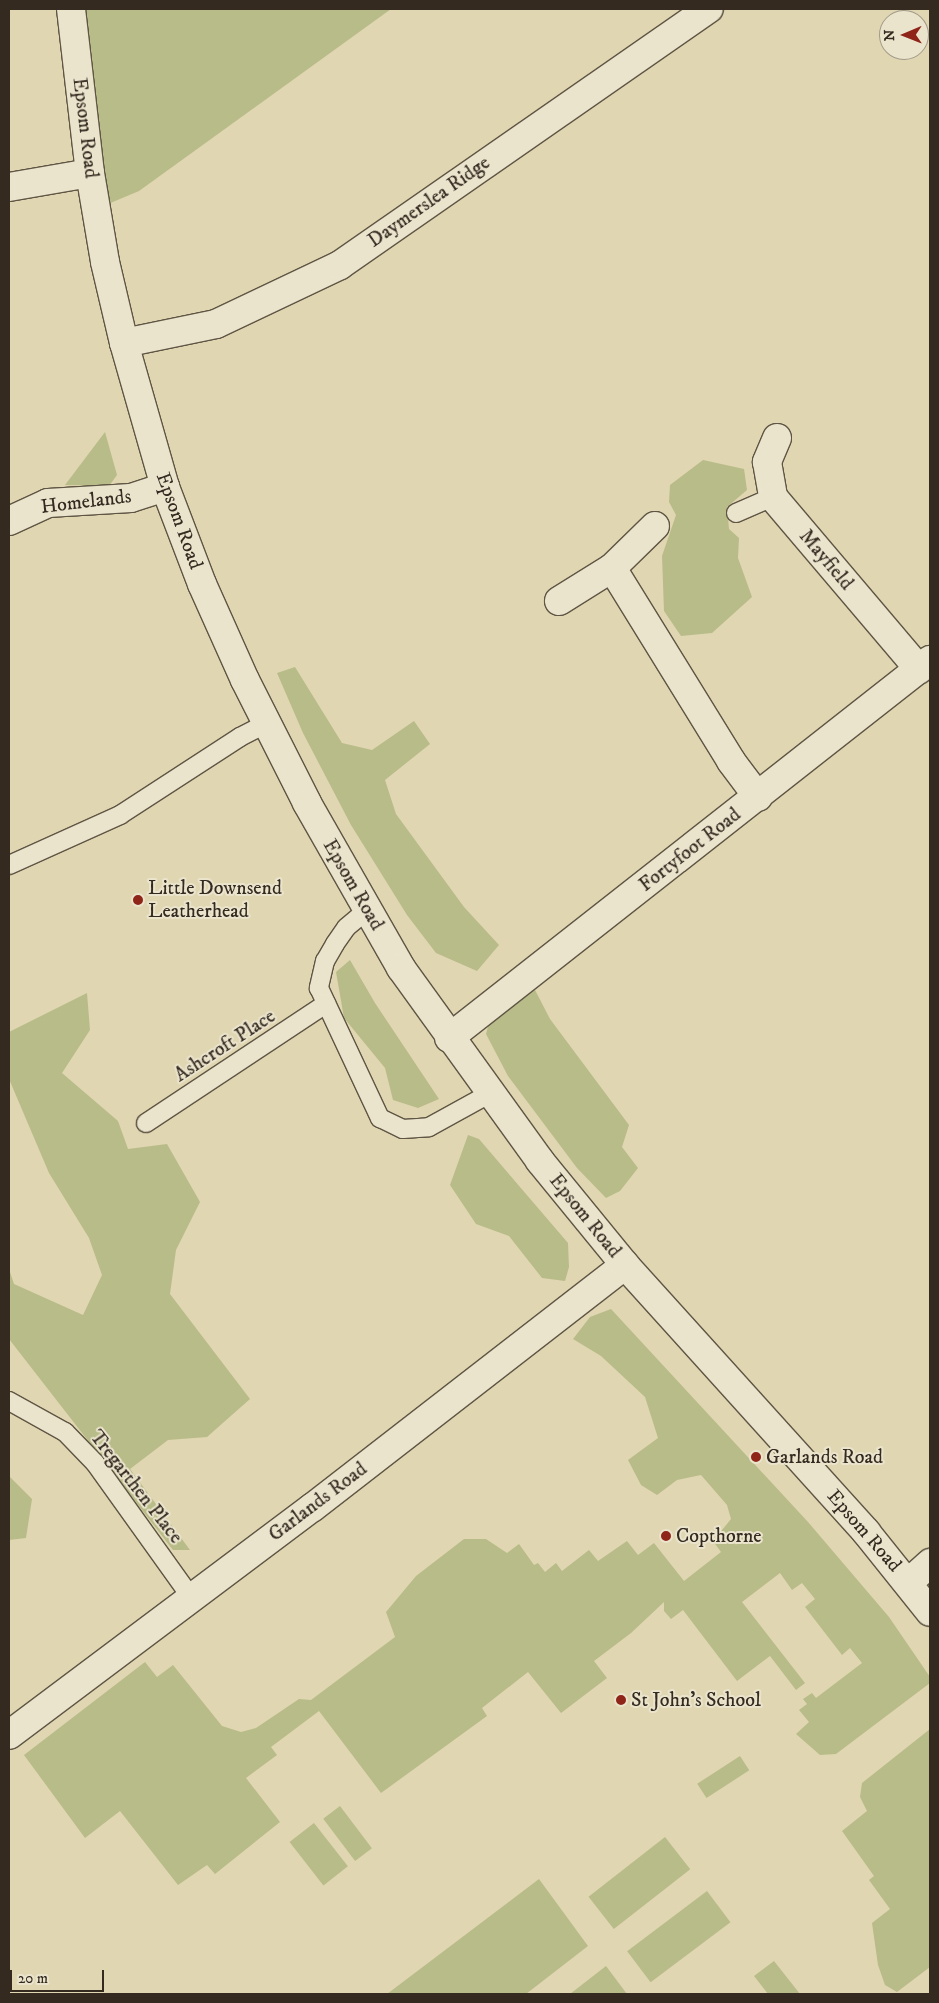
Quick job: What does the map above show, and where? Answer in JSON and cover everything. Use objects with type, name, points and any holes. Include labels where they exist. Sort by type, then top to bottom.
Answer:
[{"type":"street","name":"Epsom Road","points":[[71,9],[90,173],[124,343],[165,487],[202,584],[266,724],[366,911],[449,1038],[489,1094],[625,1265],[831,1492],[930,1612]]},
{"type":"street","name":"Daymerslea Ridge","points":[[124,343],[216,324],[340,265],[709,9]]},
{"type":"street","points":[[9,187],[90,173]]},
{"type":"street","points":[[773,496],[767,462],[777,438]]},
{"type":"street","name":"Homelands","points":[[9,521],[48,503],[131,498],[165,487]]},
{"type":"street","name":"Mayfield","points":[[773,496],[925,664]]},
{"type":"street","points":[[559,601],[612,568],[655,526]]},
{"type":"street","points":[[612,568],[731,761],[758,797]]},
{"type":"street","name":"Fortyfoot Road","points":[[449,1038],[925,664]]},
{"type":"street","name":"Garlands Road","points":[[9,1735],[625,1265]]},
{"type":"street","points":[[908,1583],[930,1563]]},
{"type":"lane","points":[[736,513],[773,496]]},
{"type":"lane","points":[[9,864],[120,815],[240,737],[266,724]]},
{"type":"lane","points":[[366,911],[346,928],[325,961],[319,988],[380,1118],[403,1129],[429,1127],[489,1094]]},
{"type":"lane","name":"Ashcroft Place","points":[[146,1122],[326,1004]]},
{"type":"lane","name":"Tregarthen Place","points":[[9,1401],[65,1432],[95,1463],[192,1597]]},
{"type":"green space","points":[[84,9],[391,9],[139,191],[108,204]]},
{"type":"green space","points":[[105,432],[117,475],[109,486],[65,485]]},
{"type":"green space","points":[[703,460],[744,469],[747,490],[727,507],[729,529],[739,538],[738,558],[752,597],[712,633],[681,636],[664,611],[662,556],[676,515],[669,502],[670,485]]},
{"type":"green space","points":[[295,667],[342,743],[372,750],[414,721],[430,744],[385,780],[396,814],[464,907],[499,945],[477,971],[436,953],[407,915],[351,825],[303,733],[277,673]]},
{"type":"green space","points":[[350,960],[375,1003],[439,1099],[418,1108],[393,1100],[385,1068],[344,1018],[336,972]]},
{"type":"green space","points":[[534,988],[550,1019],[629,1125],[622,1147],[638,1168],[620,1191],[606,1198],[577,1168],[508,1076],[486,1034],[491,1015]]},
{"type":"green space","points":[[87,993],[90,1030],[62,1073],[118,1121],[128,1149],[167,1144],[200,1202],[176,1250],[170,1294],[250,1399],[207,1437],[168,1440],[130,1469],[190,1550],[173,1550],[9,1339],[9,1269],[14,1284],[83,1315],[102,1275],[89,1238],[49,1173],[9,1079],[9,1032]]},
{"type":"green space","points":[[468,1135],[479,1139],[568,1243],[569,1267],[565,1281],[542,1278],[509,1236],[476,1224],[450,1185]]},
{"type":"green space","points":[[611,1309],[808,1522],[889,1617],[930,1677],[930,1683],[836,1754],[820,1755],[796,1734],[809,1722],[799,1710],[807,1704],[803,1699],[812,1693],[816,1698],[862,1663],[850,1648],[842,1655],[805,1607],[815,1599],[802,1583],[792,1590],[780,1573],[742,1602],[805,1683],[796,1690],[770,1656],[737,1681],[683,1610],[671,1619],[664,1611],[664,1602],[631,1633],[594,1661],[607,1678],[561,1713],[528,1672],[482,1708],[487,1716],[381,1793],[319,1711],[271,1747],[277,1755],[246,1778],[280,1822],[215,1874],[207,1865],[178,1885],[120,1811],[85,1838],[24,1755],[145,1662],[157,1677],[173,1665],[222,1726],[241,1732],[256,1728],[299,1699],[311,1700],[395,1637],[386,1612],[416,1576],[464,1539],[486,1539],[507,1553],[519,1544],[534,1565],[538,1563],[545,1572],[556,1563],[562,1571],[589,1550],[598,1561],[627,1541],[638,1555],[654,1543],[684,1581],[721,1552],[713,1541],[731,1519],[727,1505],[701,1475],[677,1480],[657,1495],[641,1485],[628,1460],[658,1438],[645,1397],[601,1356],[573,1339],[590,1317]]},
{"type":"green space","points":[[9,1476],[32,1499],[26,1538],[9,1540]]},
{"type":"green space","points":[[930,1729],[930,1967],[897,1992],[885,1985],[878,1965],[872,1923],[890,1909],[869,1880],[874,1876],[842,1831],[867,1811],[860,1797],[862,1783]]},
{"type":"green space","points":[[740,1756],[749,1770],[706,1798],[697,1784]]},
{"type":"green space","points":[[340,1806],[372,1848],[355,1861],[323,1819]]},
{"type":"green space","points":[[314,1823],[348,1866],[323,1885],[290,1842]]},
{"type":"green space","points":[[665,1837],[690,1869],[614,1929],[589,1897]]},
{"type":"green space","points":[[539,1879],[588,1946],[526,1994],[387,1994]]},
{"type":"green space","points":[[707,1891],[730,1922],[651,1982],[627,1951]]},
{"type":"green space","points":[[774,1961],[800,1994],[768,1994],[754,1976]]},
{"type":"green space","points":[[606,1966],[627,1994],[570,1994]]},
{"type":"place","name":"Little Downsend Leatherhead","points":[[138,900]]},
{"type":"place","name":"Garlands Road","points":[[756,1457]]},
{"type":"place","name":"Copthorne","points":[[666,1536]]},
{"type":"place","name":"St John's School","points":[[621,1700]]}]
